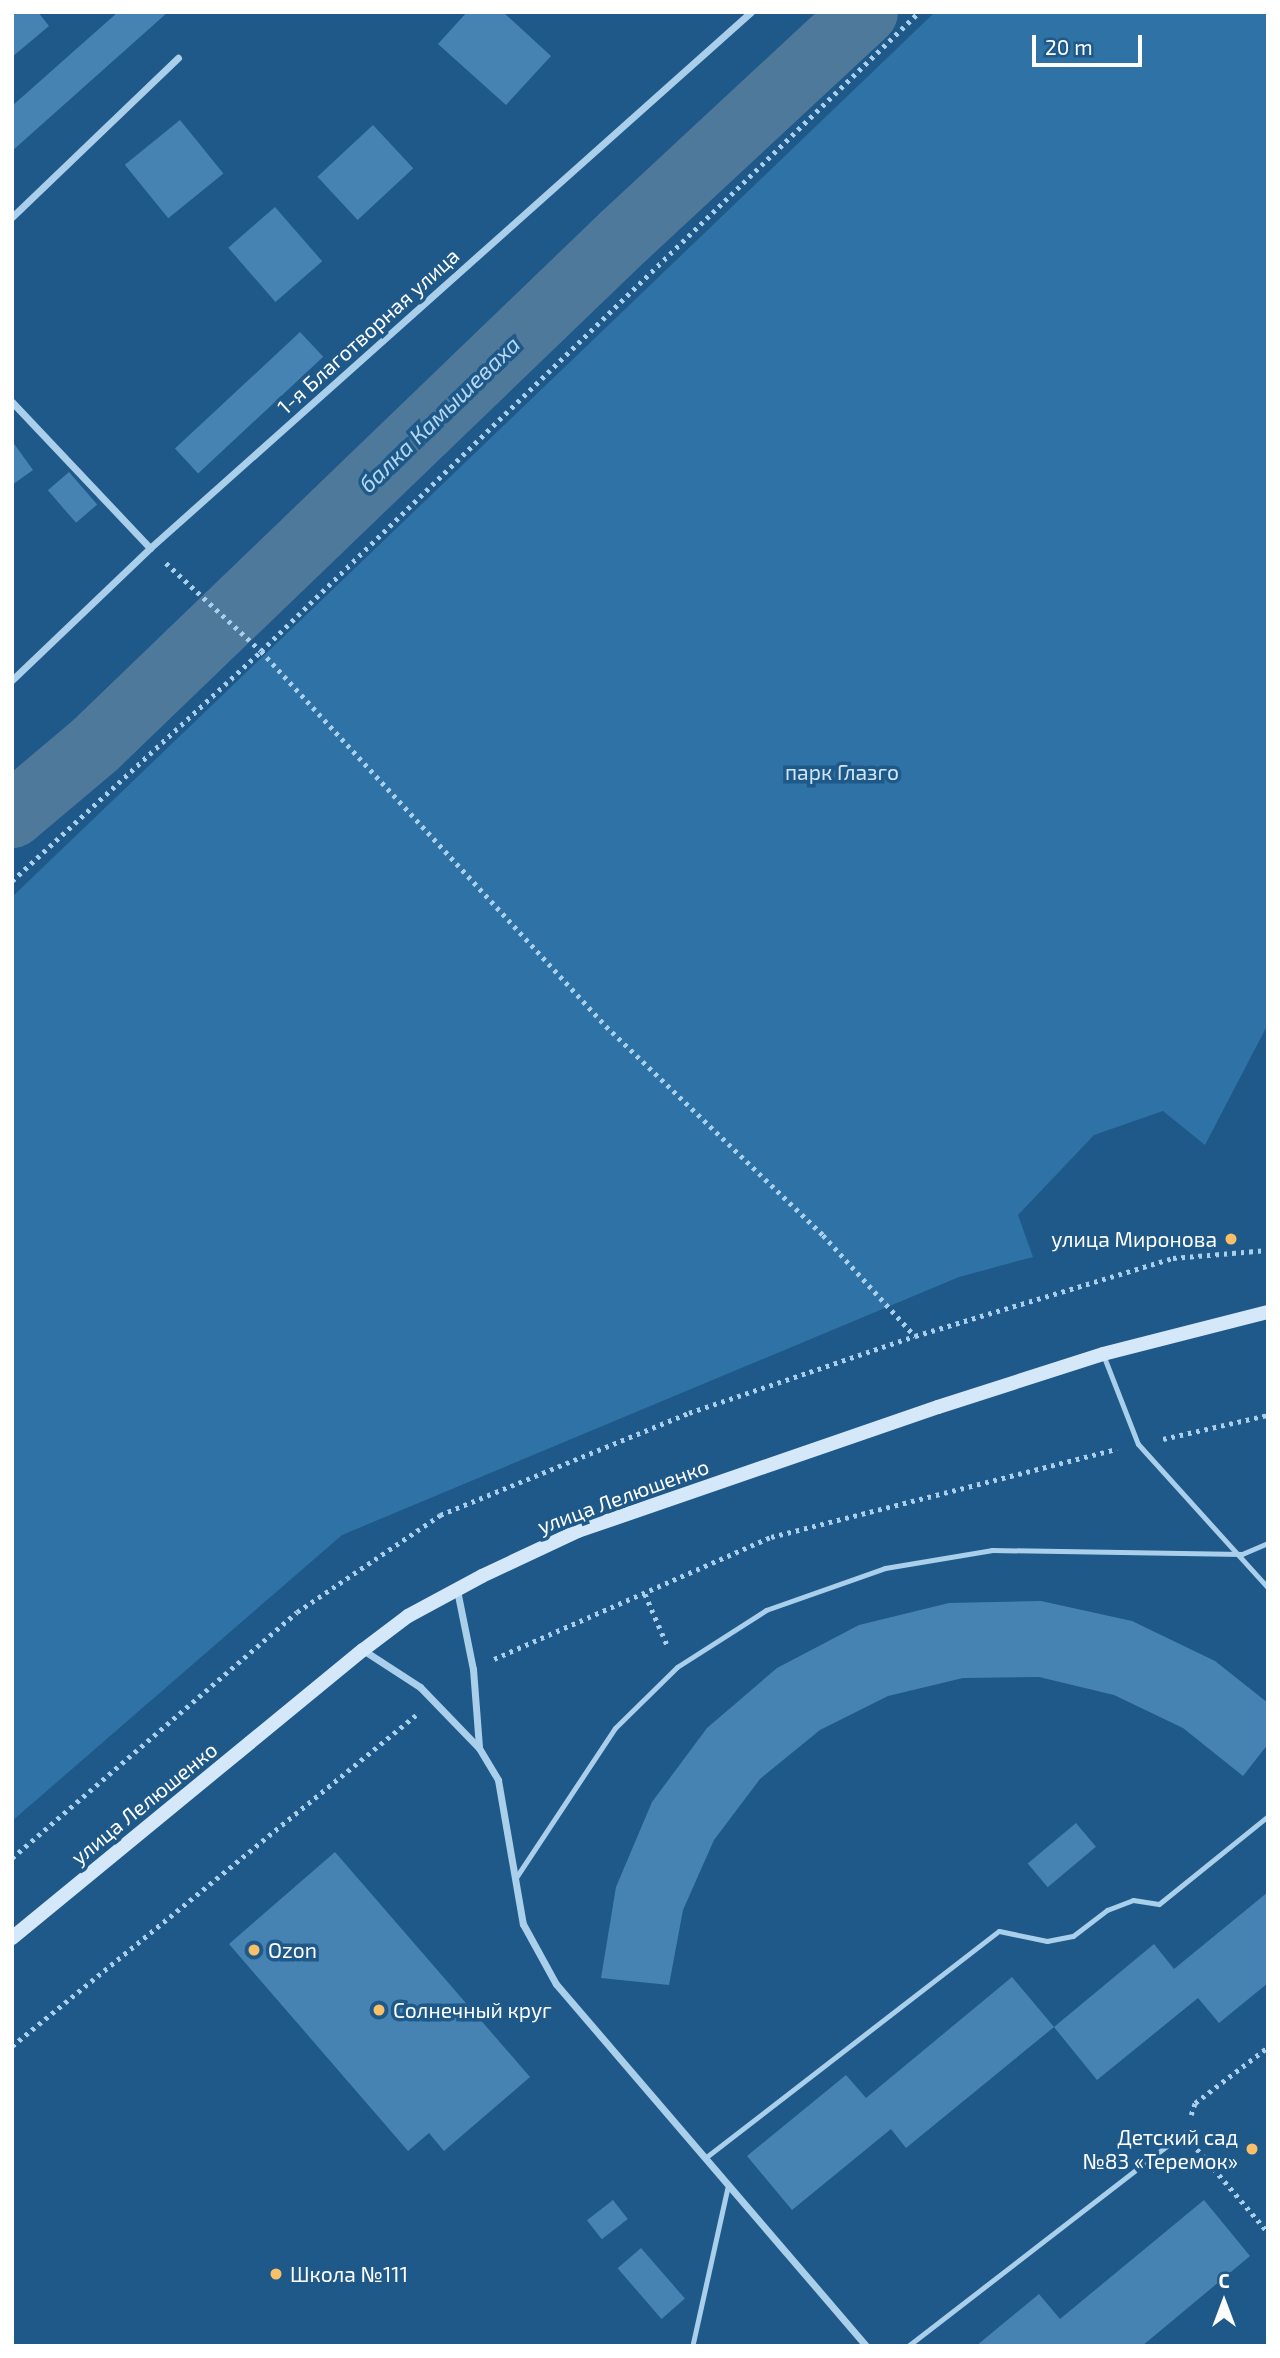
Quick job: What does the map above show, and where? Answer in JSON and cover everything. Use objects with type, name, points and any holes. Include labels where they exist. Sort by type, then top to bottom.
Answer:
[{"type":"street","name":"1-я Благотворная улица","points":[[12,680],[150,548],[751,12]]},
{"type":"street","points":[[12,217],[178,58]]},
{"type":"street","points":[[12,402],[150,548]]},
{"type":"street","name":"улица Лелюшенко","points":[[12,1938],[363,1650],[457,1590],[578,1531],[1103,1354],[1268,1311]]},
{"type":"street","points":[[457,1590],[473,1669],[479,1748]]},
{"type":"street","points":[[363,1650],[433,1701],[479,1748],[498,1780],[523,1924],[556,1984],[866,2346]]},
{"type":"lane","points":[[1103,1354],[1138,1444],[1242,1554],[1268,1588]]},
{"type":"lane","points":[[515,1879],[615,1728],[677,1667],[766,1610],[885,1568],[992,1550],[1242,1554],[1268,1543]]},
{"type":"lane","points":[[705,2158],[999,1931],[1047,1941],[1073,1936],[1107,1910],[1133,1900],[1159,1904],[1268,1816]]},
{"type":"lane","points":[[908,2346],[1184,2133]]},
{"type":"lane","points":[[693,2343],[728,2185]]},
{"type":"lane","points":[[678,2346],[693,2343],[707,2346]]},
{"type":"lane","points":[[523,2346],[558,2346]]},
{"type":"path","points":[[12,881],[261,651],[919,12]]},
{"type":"path","points":[[150,548],[261,651],[606,1026],[822,1235],[915,1336]]},
{"type":"path","points":[[12,1858],[297,1612],[440,1514],[689,1413],[915,1336],[1173,1258],[1268,1250]]},
{"type":"path","points":[[473,1669],[771,1537],[1138,1444],[1268,1415]]},
{"type":"path","points":[[645,1594],[677,1667]]},
{"type":"path","points":[[12,2046],[433,1701]]},
{"type":"path","points":[[1268,2048],[1195,2103],[1184,2133],[1268,2232]]},
{"type":"green space","name":"парк Глазго","points":[[935,12],[1268,12],[1268,1024],[1205,1145],[1163,1111],[1094,1135],[1018,1215],[1033,1257],[959,1277],[342,1535],[12,1821],[12,897]]},
{"type":"building","points":[[12,12],[38,12],[49,26],[12,57]]},
{"type":"building","points":[[118,12],[168,12],[12,151],[12,106]]},
{"type":"building","points":[[467,12],[503,12],[551,56],[506,105],[438,44]]},
{"type":"building","points":[[180,120],[223,174],[168,218],[125,165]]},
{"type":"building","points":[[373,125],[413,168],[358,220],[317,177]]},
{"type":"building","points":[[275,207],[322,261],[275,302],[228,248]]},
{"type":"building","points":[[300,332],[323,357],[198,473],[175,449]]},
{"type":"building","points":[[12,441],[33,470],[12,485]]},
{"type":"building","points":[[69,472],[97,504],[76,523],[48,490]]},
{"type":"building","points":[[1041,1601],[1132,1621],[1215,1661],[1268,1703],[1268,1744],[1243,1776],[1183,1728],[1114,1695],[1039,1677],[963,1678],[888,1696],[820,1730],[760,1779],[714,1840],[683,1910],[669,1985],[601,1978],[616,1887],[652,1802],[707,1728],[777,1668],[859,1625],[949,1603]]},
{"type":"building","points":[[1076,1823],[1096,1847],[1048,1887],[1028,1863]]},
{"type":"building","name":"Солнечный круг","points":[[335,1852],[530,2077],[444,2151],[429,2133],[408,2151],[229,1944]]},
{"type":"building","points":[[1268,1892],[1268,1983],[1219,2023],[1198,1998],[1097,2080],[1054,2027],[1154,1944],[1174,1969]]},
{"type":"building","points":[[1012,1977],[1054,2027],[906,2148],[891,2129],[792,2210],[747,2156],[846,2075],[866,2098]]},
{"type":"building","points":[[613,2200],[628,2219],[602,2239],[587,2220]]},
{"type":"building","points":[[1204,2200],[1250,2256],[1142,2346],[976,2346],[1039,2294],[1060,2319]]},
{"type":"building","points":[[641,2248],[685,2299],[662,2319],[618,2268]]},
{"type":"waterway","name":"балка Камышеваха","points":[[12,815],[95,745],[624,236],[865,12]]},
{"type":"place","name":"улица Миронова","points":[[1231,1239]]},
{"type":"place","name":"Ozon","points":[[254,1950]]},
{"type":"place","name":"Солнечный круг","points":[[379,2010]]},
{"type":"place","name":"Детский сад №83 «Теремок»","points":[[1252,2149]]},
{"type":"place","name":"Школа №111","points":[[276,2274]]}]
